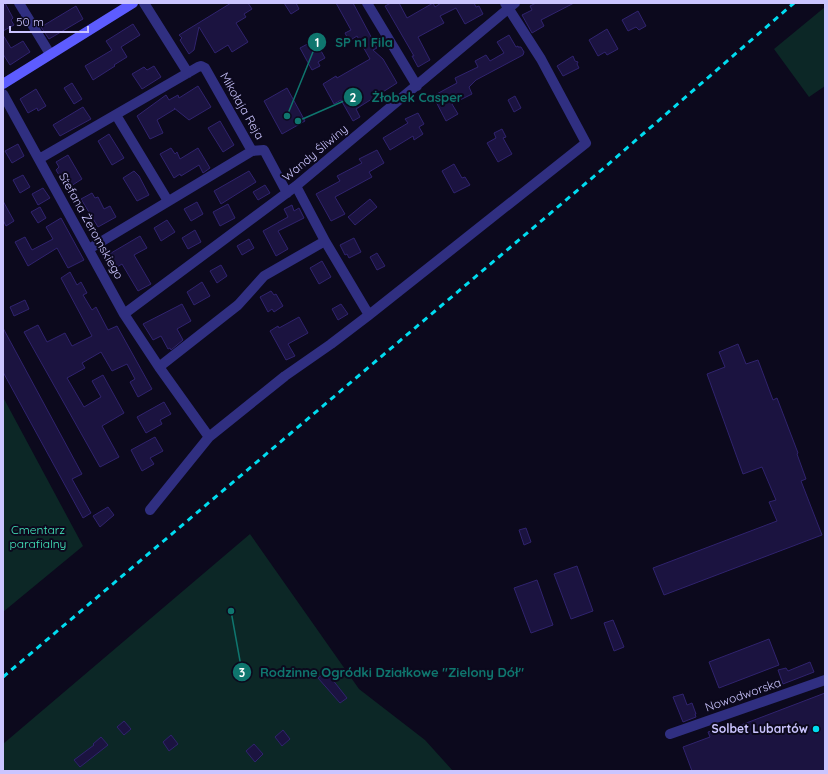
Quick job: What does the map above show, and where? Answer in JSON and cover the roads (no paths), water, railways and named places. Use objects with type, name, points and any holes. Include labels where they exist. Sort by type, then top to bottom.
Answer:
[{"type":"street","points":[[19,3],[50,54]]},
{"type":"street","points":[[3,84],[132,3]]},
{"type":"street","points":[[144,3],[188,73]]},
{"type":"street","points":[[367,3],[417,86]]},
{"type":"street","points":[[150,510],[209,437],[285,376],[369,315],[586,142],[510,5]]},
{"type":"street","name":"Wandy Śliwiny","points":[[124,314],[296,186],[417,86],[510,5]]},
{"type":"street","name":"Mikołaja Reja","points":[[39,159],[201,66],[205,68],[252,151],[89,249]]},
{"type":"street","name":"Stefana Żeromskiego","points":[[3,94],[124,314],[159,367],[209,437]]},
{"type":"street","points":[[116,115],[168,201]]},
{"type":"street","points":[[252,151],[264,150],[287,193]]},
{"type":"street","points":[[296,186],[325,241],[369,315]]},
{"type":"street","points":[[159,367],[238,305],[264,276],[325,241]]},
{"type":"street","name":"Nowodworska","points":[[670,734],[825,680]]},
{"type":"railway","points":[[3,677],[605,167],[794,3]]},
{"type":"place","name":"SP n1 Fila","points":[[287,116]]},
{"type":"place","name":"Żłobek Casper","points":[[298,121]]},
{"type":"place","name":"Rodzinne Ogródki Działkowe \"Zielony Dół\"","points":[[231,611]]},
{"type":"place","name":"Solbet Lubartów","points":[[816,729]]},
{"type":"park label","name":"Cmentarz parafialny","points":[[38,537]]}]
